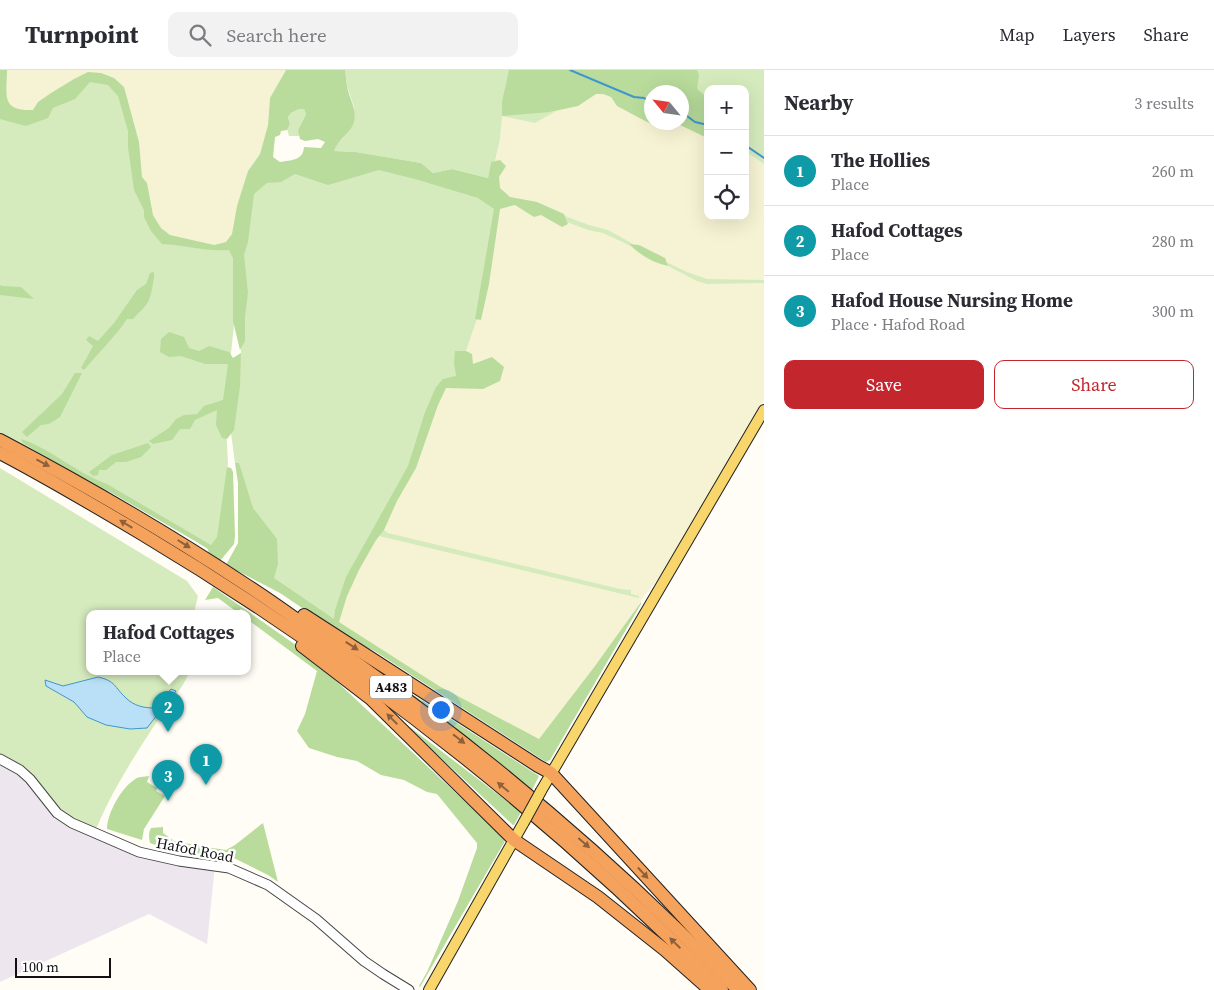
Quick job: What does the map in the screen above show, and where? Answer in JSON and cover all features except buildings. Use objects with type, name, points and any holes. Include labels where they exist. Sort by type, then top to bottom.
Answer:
[{"type":"highway","name":"A483","points":[[0,440],[168,534],[250,586],[412,702],[513,781],[594,851],[738,990]]},
{"type":"highway","name":"A483","points":[[0,453],[64,487],[226,585],[398,704],[500,785],[626,896],[722,990]]},
{"type":"highway","points":[[226,585],[240,601],[372,699],[514,840],[598,897],[665,950],[710,990]]},
{"type":"highway","points":[[250,586],[271,594],[551,773],[750,990]]},
{"type":"main road","points":[[429,990],[551,773],[764,410]]},
{"type":"street","name":"Hafod Road","points":[[0,759],[25,775],[57,813],[72,823],[139,852],[179,861],[229,868],[268,885],[282,893],[316,919],[370,965],[409,990]]},
{"type":"shaded area","points":[[0,70],[286,70],[270,98],[268,125],[260,154],[248,171],[231,245],[212,249],[165,237],[40,111],[17,115],[0,103]]},
{"type":"shaded area","points":[[599,88],[644,117],[644,130],[689,130],[689,124],[704,127],[704,220],[749,220],[749,154],[764,164],[764,400],[659,578],[645,595],[542,749],[335,626],[349,584],[430,413],[466,351],[477,319],[502,111]]},
{"type":"shaded area","points":[[0,759],[9,764],[57,813],[139,852],[215,865],[207,944],[149,914],[0,982]]},
{"type":"green space","points":[[0,70],[7,70],[7,94],[10,104],[22,110],[33,110],[38,102],[51,93],[88,72],[101,73],[114,78],[124,87],[139,142],[142,177],[147,183],[153,215],[161,228],[170,235],[214,245],[226,242],[232,234],[237,206],[248,171],[260,154],[268,125],[270,98],[286,70],[345,70],[355,117],[350,130],[338,143],[334,151],[356,152],[421,163],[433,173],[452,169],[488,178],[491,162],[500,160],[506,166],[499,177],[500,188],[510,197],[537,202],[564,214],[568,224],[562,227],[541,215],[534,217],[515,205],[500,209],[489,284],[481,320],[475,319],[494,209],[478,198],[379,170],[328,185],[295,174],[281,182],[267,183],[254,194],[248,242],[244,255],[248,293],[245,341],[240,350],[233,321],[233,258],[229,250],[212,250],[162,244],[151,231],[144,217],[144,210],[134,190],[128,147],[128,131],[118,96],[108,85],[90,82],[75,99],[53,108],[48,118],[26,126],[0,119]],"holes":[[[304,109],[306,114],[298,130],[300,139],[305,141],[318,139],[325,142],[321,148],[304,147],[299,157],[280,162],[273,157],[275,137],[280,135],[281,131],[287,130],[290,124],[288,117],[291,113]]]},
{"type":"green space","points":[[345,70],[509,70],[550,112],[556,111],[535,123],[502,116],[500,139],[495,161],[491,163],[488,178],[452,169],[433,173],[421,163],[356,152],[333,151],[335,146],[344,137],[354,107],[347,86]]},
{"type":"green space","points":[[509,70],[697,70],[699,75],[697,89],[704,95],[704,137],[689,129],[689,85],[644,85],[644,120],[617,106],[611,97],[603,94],[596,94],[578,106],[550,112],[502,116],[502,102]]},
{"type":"green space","points":[[692,70],[764,70],[764,164],[749,154],[749,85],[704,85],[704,99],[694,90]]},
{"type":"green space","points":[[98,77],[114,85],[123,102],[149,215],[165,237],[212,249],[231,245],[235,260],[234,325],[225,410],[228,462],[221,551],[101,485],[86,481],[0,436],[0,103],[17,115],[40,111]]},
{"type":"green space","points":[[299,109],[304,109],[306,114],[298,130],[300,136],[289,136],[287,129],[290,124],[288,117]]},
{"type":"green space","points":[[377,163],[500,197],[477,319],[466,351],[465,376],[443,385],[413,467],[349,584],[335,625],[269,581],[235,463],[231,433],[241,353],[241,255],[250,194],[266,177]]},
{"type":"green space","points":[[565,216],[608,230],[635,245],[630,244],[631,246],[603,233],[588,230],[567,222]]},
{"type":"green space","points":[[629,244],[639,245],[665,258],[668,266],[647,258]]},
{"type":"green space","points":[[666,262],[707,279],[764,280],[764,283],[707,284],[668,266]]},
{"type":"green space","points":[[154,272],[151,295],[146,305],[133,319],[127,319],[84,370],[81,368],[93,346],[86,340],[89,336],[98,341],[114,323],[137,290],[146,284],[150,273]]},
{"type":"green space","points":[[0,285],[21,287],[34,299],[0,295]]},
{"type":"green space","points":[[169,332],[184,337],[189,348],[199,351],[209,346],[229,352],[233,358],[241,353],[240,386],[234,430],[227,439],[222,438],[216,425],[217,410],[195,420],[190,429],[180,429],[172,440],[153,444],[149,441],[169,428],[176,419],[184,415],[197,414],[204,406],[223,400],[228,364],[205,364],[181,356],[169,357],[160,352],[161,339]]},
{"type":"green space","points":[[455,351],[466,351],[472,354],[473,364],[492,357],[504,367],[500,381],[483,389],[446,388],[438,405],[416,468],[397,501],[384,530],[359,570],[347,596],[339,622],[439,686],[539,739],[641,602],[550,760],[546,762],[376,652],[339,633],[280,593],[226,565],[238,543],[238,483],[235,463],[239,463],[253,508],[277,539],[278,564],[274,578],[334,619],[335,610],[346,577],[408,466],[425,412],[436,387],[443,379],[456,376]]},
{"type":"green space","points":[[75,373],[82,373],[60,417],[49,424],[41,425],[27,437],[22,432],[62,394]]},
{"type":"green space","points":[[21,439],[32,443],[85,474],[107,484],[211,545],[217,537],[227,467],[231,468],[233,472],[234,544],[220,561],[209,555],[208,549],[195,541],[110,492],[86,481],[23,443]]},
{"type":"green space","points":[[148,443],[151,447],[141,457],[126,462],[116,462],[106,470],[99,470],[98,475],[93,476],[89,472],[112,455]]},
{"type":"green space","points":[[0,468],[187,581],[198,596],[195,610],[86,610],[86,675],[188,675],[130,765],[97,827],[93,828],[67,814],[56,805],[26,768],[0,753]]},
{"type":"green space","points":[[384,530],[388,533],[620,589],[631,590],[631,594],[639,596],[639,598],[379,536]]},
{"type":"green space","points":[[213,587],[246,610],[234,610],[218,598],[205,600]]},
{"type":"green space","points":[[251,614],[303,650],[505,841],[420,987],[458,901],[477,848],[477,843],[437,794],[427,792],[404,780],[381,775],[357,761],[309,748],[297,731],[305,714],[317,671],[251,622]]},
{"type":"green space","points":[[390,680],[539,776],[532,790]]},
{"type":"green space","points":[[398,718],[521,812],[514,825],[513,825]]},
{"type":"green space","points":[[149,776],[147,782],[157,788],[156,791],[165,796],[144,829],[142,840],[107,829],[109,816],[124,789],[139,777]]},
{"type":"green space","points":[[263,823],[278,882],[236,859],[175,852],[150,843],[149,839],[151,828],[163,827],[163,833],[174,841],[226,850]]},
{"type":"water","points":[[98,677],[112,683],[129,701],[143,707],[155,708],[171,689],[176,691],[147,728],[130,729],[106,725],[87,717],[74,702],[46,686],[45,680],[63,686]]},
{"type":"waterway","points":[[570,70],[634,97],[644,98]]},
{"type":"waterway","points":[[689,118],[695,122],[704,124]]},
{"type":"waterway","points":[[749,148],[764,158]]},
{"type":"place","name":"Hafod Cottages","points":[[168,732]]},
{"type":"place","name":"The Hollies","points":[[206,785]]},
{"type":"place","name":"Hafod House Nursing Home","points":[[168,801]]}]
